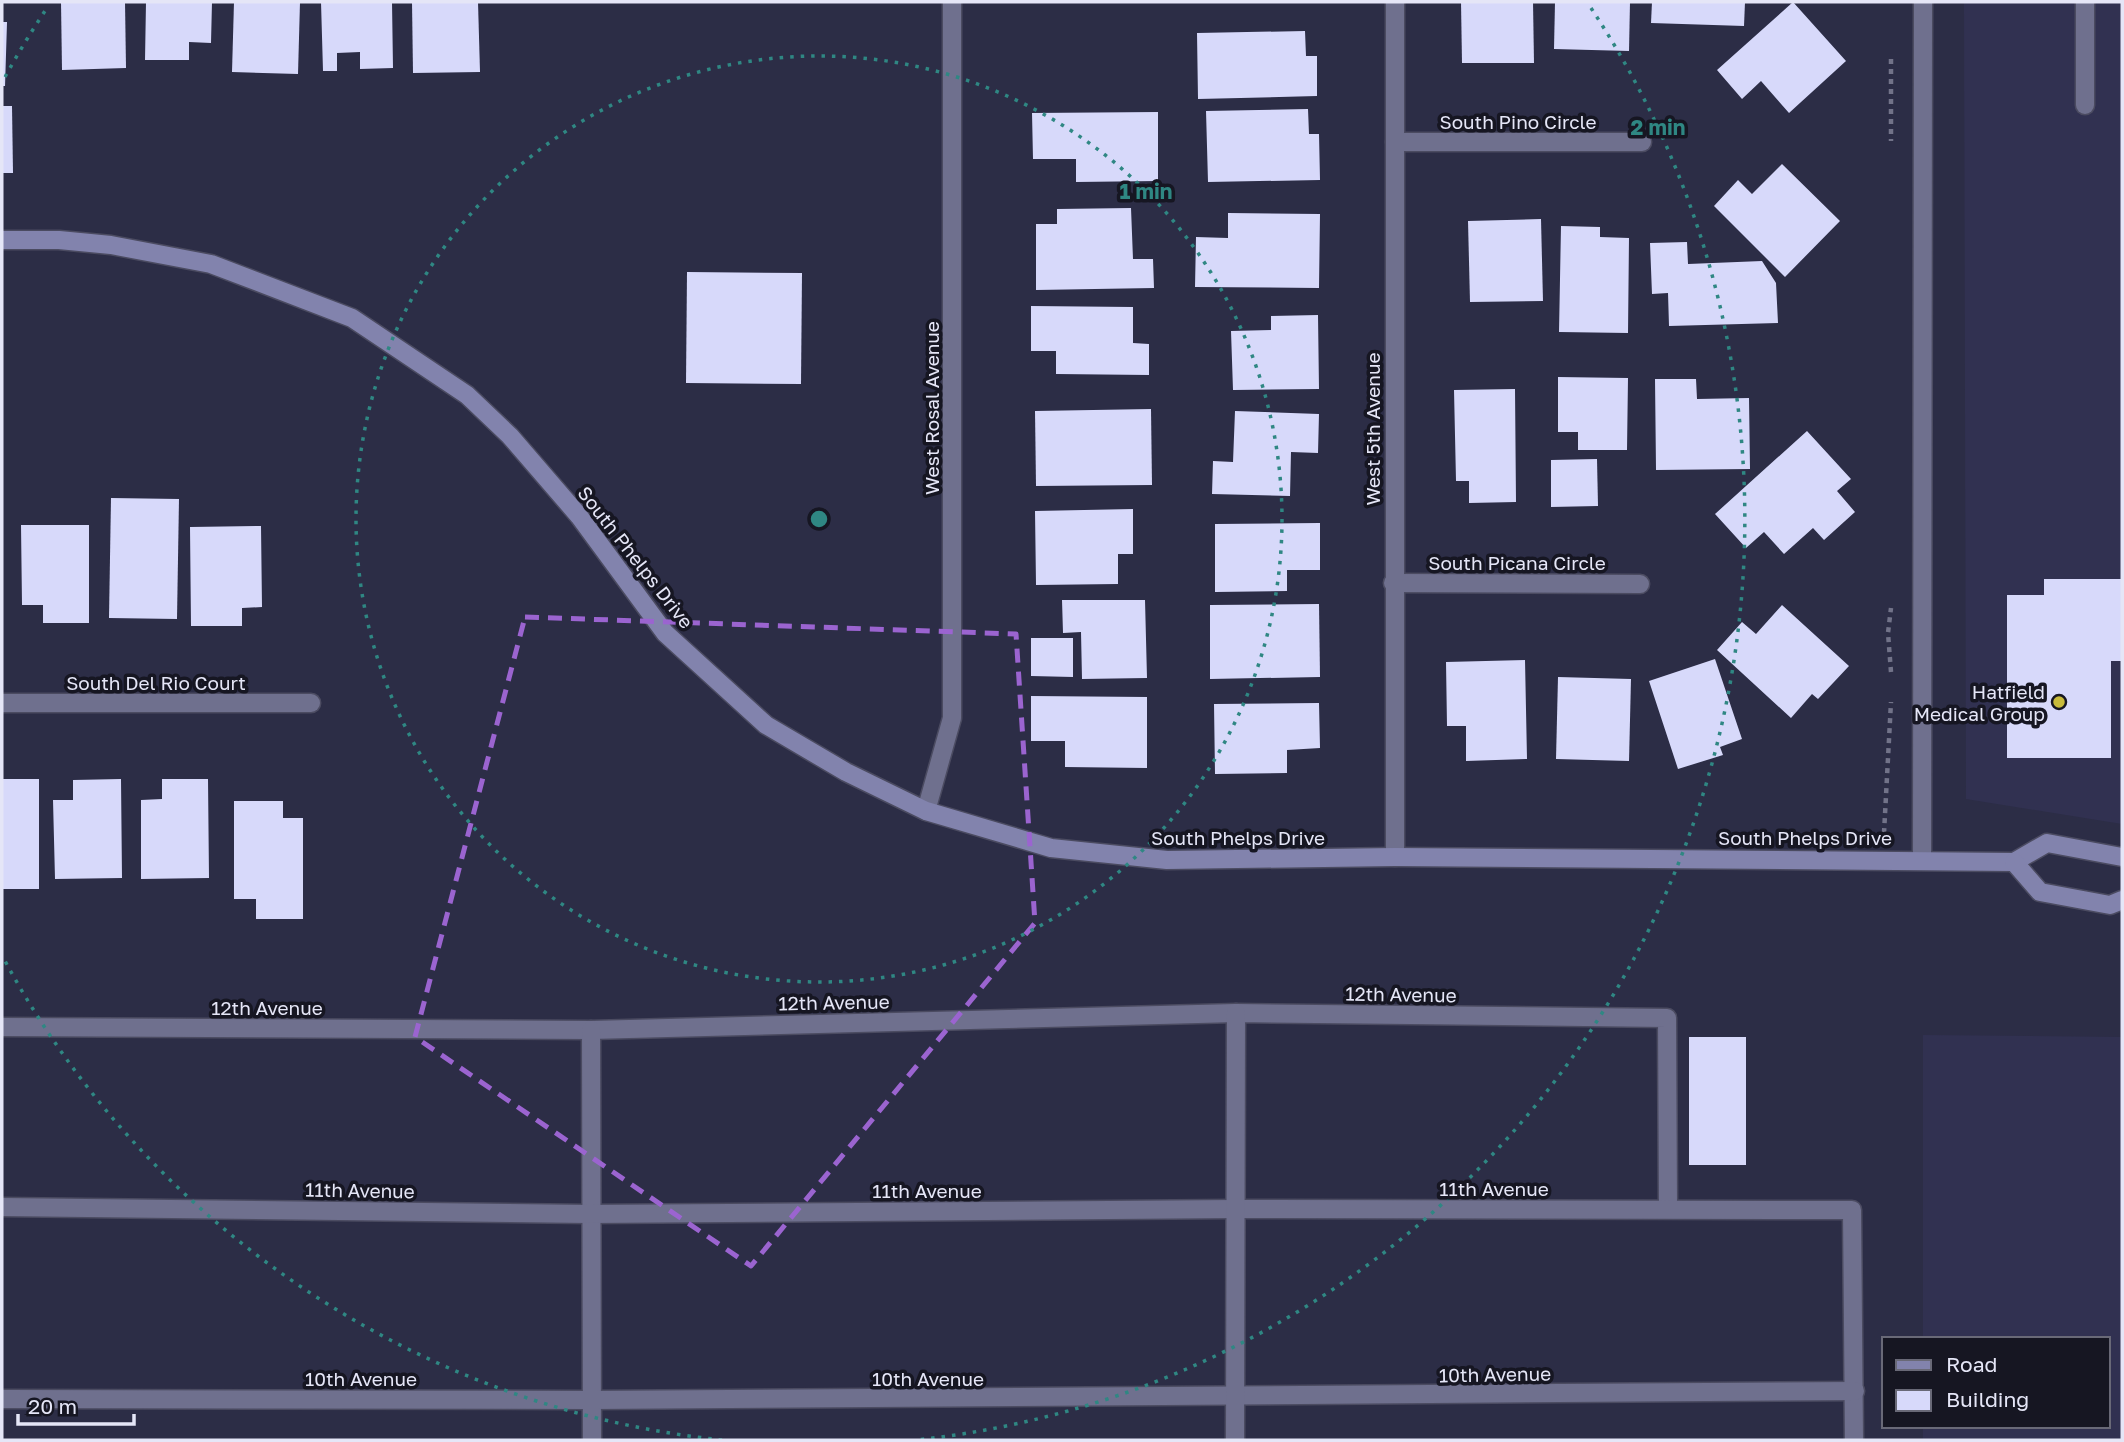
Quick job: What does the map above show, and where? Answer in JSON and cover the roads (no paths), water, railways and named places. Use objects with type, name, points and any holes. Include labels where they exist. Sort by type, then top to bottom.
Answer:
[{"type":"street","name":"West Rosal Avenue","points":[[926,811],[951,718],[952,2]]},
{"type":"street","name":"West 5th Avenue","points":[[1395,2],[1395,857]]},
{"type":"street","points":[[1922,859],[1923,2]]},
{"type":"street","points":[[2085,2],[2085,105]]},
{"type":"street","name":"South Pino Circle","points":[[1395,142],[1642,142]]},
{"type":"street","name":"South Phelps Drive","points":[[2,240],[59,240],[111,245],[211,264],[352,318],[467,395],[510,436],[579,516],[665,633],[766,725],[846,772],[926,811],[1051,848],[1167,860],[1395,857],[1922,859],[2014,862]]},
{"type":"street","name":"South Picana Circle","points":[[1393,583],[1640,584]]},
{"type":"street","name":"South Del Rio Court","points":[[2,703],[311,703]]},
{"type":"street","points":[[2122,857],[2047,843],[2014,862],[2040,892],[2110,905],[2122,900]]},
{"type":"street","points":[[1235,1440],[1236,1013]]},
{"type":"street","name":"12th Avenue","points":[[2,1027],[591,1030],[1236,1013],[1667,1018],[1668,1209]]},
{"type":"street","points":[[591,1030],[589,1214],[592,1440]]},
{"type":"street","name":"11th Avenue","points":[[2,1207],[589,1214],[1235,1209],[1852,1210],[1855,1391]]},
{"type":"street","points":[[1854,1440],[1855,1391]]},
{"type":"street","name":"10th Avenue","points":[[2,1399],[592,1400],[1855,1391]]},
{"type":"place","name":"Hatfield Medical Group","points":[[2059,702]]}]
